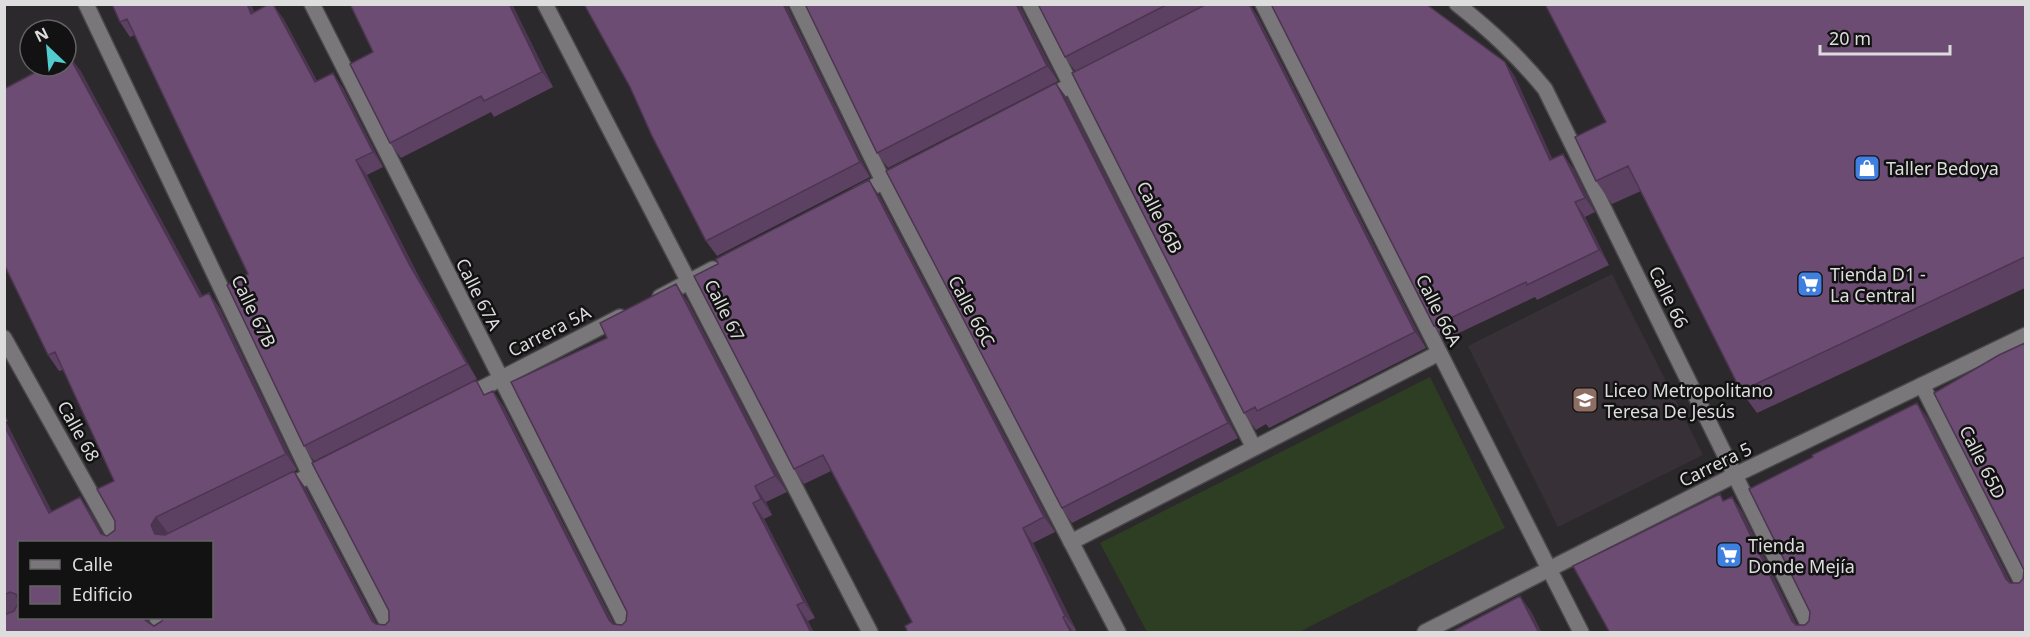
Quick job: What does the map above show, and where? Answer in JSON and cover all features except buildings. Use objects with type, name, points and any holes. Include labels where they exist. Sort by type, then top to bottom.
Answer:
[{"type":"street","name":"Calle 67B","points":[[86,4],[310,475],[392,633]]},
{"type":"street","name":"Calle 67A","points":[[312,4],[629,633]]},
{"type":"street","name":"Calle 67","points":[[545,4],[870,633]]},
{"type":"street","name":"Calle 66C","points":[[797,4],[883,181],[1118,633]]},
{"type":"street","name":"Calle 66B","points":[[1030,4],[1254,448]]},
{"type":"street","name":"Calle 66A","points":[[1263,4],[1581,633]]},
{"type":"street","name":"Calle 66","points":[[1457,4],[1520,58],[1545,89],[1812,633]]},
{"type":"street","points":[[1029,106],[1103,69]]},
{"type":"street","points":[[842,202],[925,160]]},
{"type":"street","name":"Carrera 5A","points":[[447,405],[730,261]]},
{"type":"street","name":"Carrera 5","points":[[1425,633],[1735,476],[2025,335]]},
{"type":"street","name":"Calle 68","points":[[4,338],[117,541]]},
{"type":"street","points":[[1071,542],[1439,353]]},
{"type":"street","name":"Calle 65D","points":[[1922,385],[2025,590]]},
{"type":"street","points":[[268,496],[352,454]]},
{"type":"street","points":[[158,619],[165,633]]},
{"type":"shaded area","name":"Liceo Metropolitano Teresa De Jesús","points":[[1612,274],[1703,455],[1558,527],[1468,346]]},
{"type":"green space","points":[[1430,377],[1505,528],[1299,632],[1147,632],[1100,543]]},
{"type":"place","name":"Taller Bedoya","points":[[1867,168]]},
{"type":"place","name":"Tienda D1 - La Central","points":[[1810,284]]},
{"type":"place","name":"Liceo Metropolitano Teresa De Jesús","points":[[1585,400]]},
{"type":"place","name":"Tienda Donde Mejía","points":[[1729,555]]}]
